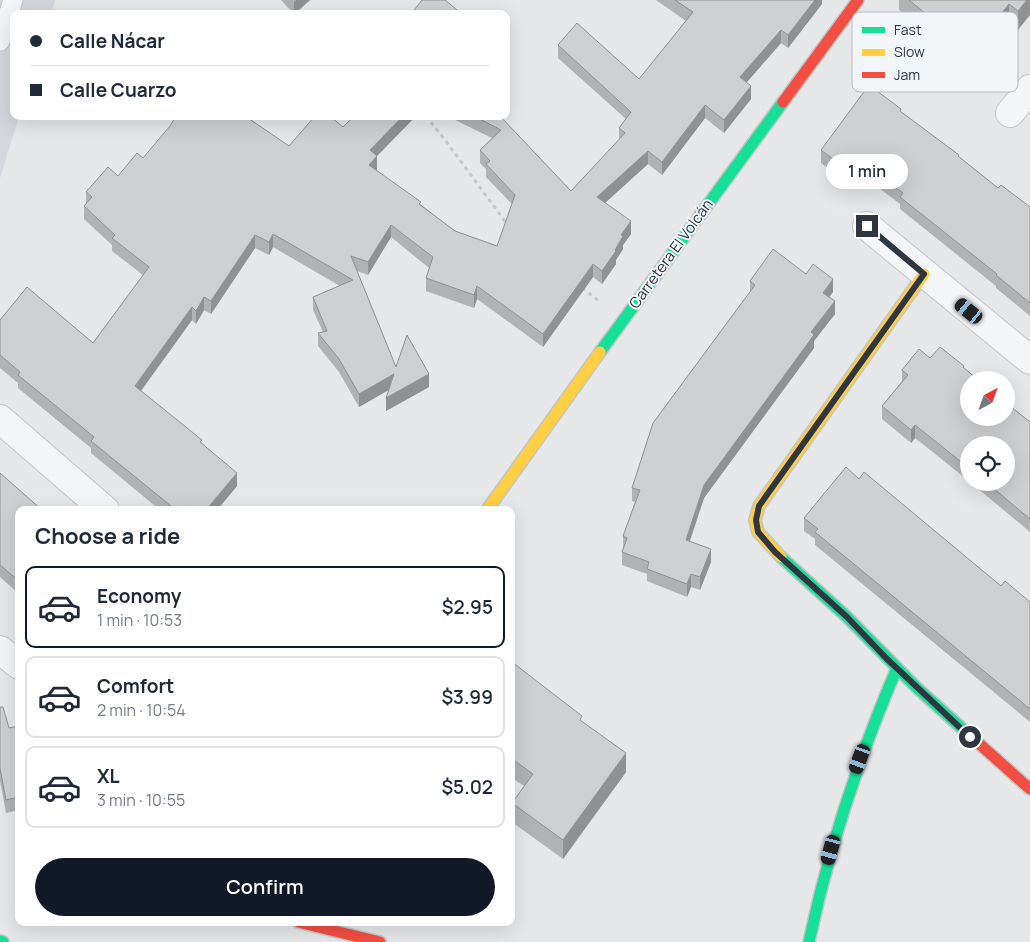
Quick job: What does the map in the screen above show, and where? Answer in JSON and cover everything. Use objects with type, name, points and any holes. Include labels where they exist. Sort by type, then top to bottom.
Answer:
[{"type":"street","name":"Carretera El Volcán","points":[[490,506],[623,319],[858,0]]},
{"type":"street","points":[[1010,113],[1030,89]]},
{"type":"street","points":[[867,226],[1030,360]]},
{"type":"street","points":[[924,274],[759,506],[756,520],[758,532],[775,552],[847,617],[896,668],[975,741],[1030,788]]},
{"type":"street","points":[[0,419],[99,506]]},
{"type":"street","points":[[0,650],[15,662]]},
{"type":"street","points":[[809,942],[840,813],[872,723],[896,668]]},
{"type":"street","points":[[314,926],[380,942]]},
{"type":"lane","points":[[0,41],[13,0]]},
{"type":"path","points":[[429,120],[507,225]]},
{"type":"path","points":[[578,285],[623,319]]},
{"type":"shaded area","points":[[0,0],[55,0],[52,10],[10,10],[10,120],[18,120],[0,178]]},
{"type":"building","points":[[422,0],[445,0],[457,10],[414,10]]},
{"type":"building","points":[[675,0],[815,0],[788,35],[781,30],[740,77],[751,86],[724,120],[705,105],[662,162],[648,151],[597,197],[631,221],[621,235],[623,236],[616,251],[602,271],[593,264],[543,334],[477,286],[474,295],[426,278],[433,257],[391,225],[368,262],[351,256],[396,367],[407,335],[429,374],[386,398],[394,374],[359,394],[339,359],[318,333],[327,331],[313,297],[353,280],[273,234],[269,242],[255,235],[211,301],[204,297],[196,311],[192,307],[135,386],[202,440],[200,442],[237,473],[209,506],[171,506],[91,441],[94,437],[18,375],[20,372],[0,355],[0,320],[27,287],[93,343],[149,267],[112,238],[115,235],[84,206],[92,197],[86,192],[108,167],[118,176],[137,153],[143,158],[174,120],[251,120],[289,146],[312,120],[335,120],[343,127],[350,120],[399,120],[370,150],[377,156],[369,165],[421,202],[419,204],[455,231],[497,246],[515,195],[486,164],[490,161],[480,150],[501,130],[482,120],[504,120],[571,191],[625,133],[619,128],[631,112],[558,45],[577,23],[639,79],[693,12]]},
{"type":"building","points":[[909,0],[1027,0],[1018,11],[1009,4],[1003,12],[924,12]]},
{"type":"building","points":[[864,92],[878,92],[998,188],[1001,185],[1030,207],[1030,303],[997,274],[900,197],[903,193],[858,159],[849,171],[821,150]]},
{"type":"building","points":[[773,249],[806,274],[813,264],[833,279],[823,293],[835,301],[811,332],[814,335],[704,485],[686,540],[711,549],[700,577],[691,574],[687,584],[647,569],[649,562],[622,552],[627,538],[623,536],[640,490],[632,488],[653,423],[755,285],[750,281]]},
{"type":"building","points":[[940,347],[968,371],[960,371],[960,426],[1015,426],[1015,410],[1030,422],[1030,519],[997,491],[1015,491],[1015,436],[960,436],[960,461],[915,425],[911,430],[882,406],[908,375],[902,370],[919,349],[930,358]]},
{"type":"building","points":[[846,467],[859,479],[864,472],[1001,586],[1005,581],[1030,602],[1030,709],[815,532],[818,529],[804,518]]},
{"type":"building","points":[[0,473],[37,506],[15,506],[15,578],[0,565]]},
{"type":"building","points":[[515,664],[582,716],[580,720],[626,753],[563,840],[515,805],[515,799],[533,774],[515,761]]},
{"type":"building","points":[[0,707],[3,707],[9,728],[15,727],[15,798],[6,800],[0,768]]},
{"type":"traffic: fast","points":[[600,352],[783,102]]},
{"type":"traffic: fast","points":[[781,557],[847,617],[917,688],[966,732]]},
{"type":"traffic: fast","points":[[809,942],[826,872],[846,803],[870,735],[897,668]]},
{"type":"traffic: slow","points":[[781,557],[758,532],[755,520],[759,506],[924,274]]},
{"type":"traffic: slow","points":[[490,506],[600,352]]},
{"type":"traffic: jam","points":[[783,102],[858,0]]},
{"type":"traffic: jam","points":[[966,732],[1030,789]]},
{"type":"traffic: jam","points":[[314,926],[380,942]]},
{"type":"route","points":[[867,226],[924,274],[759,506],[756,520],[758,532],[775,552],[847,617],[886,658],[970,737]]}]
